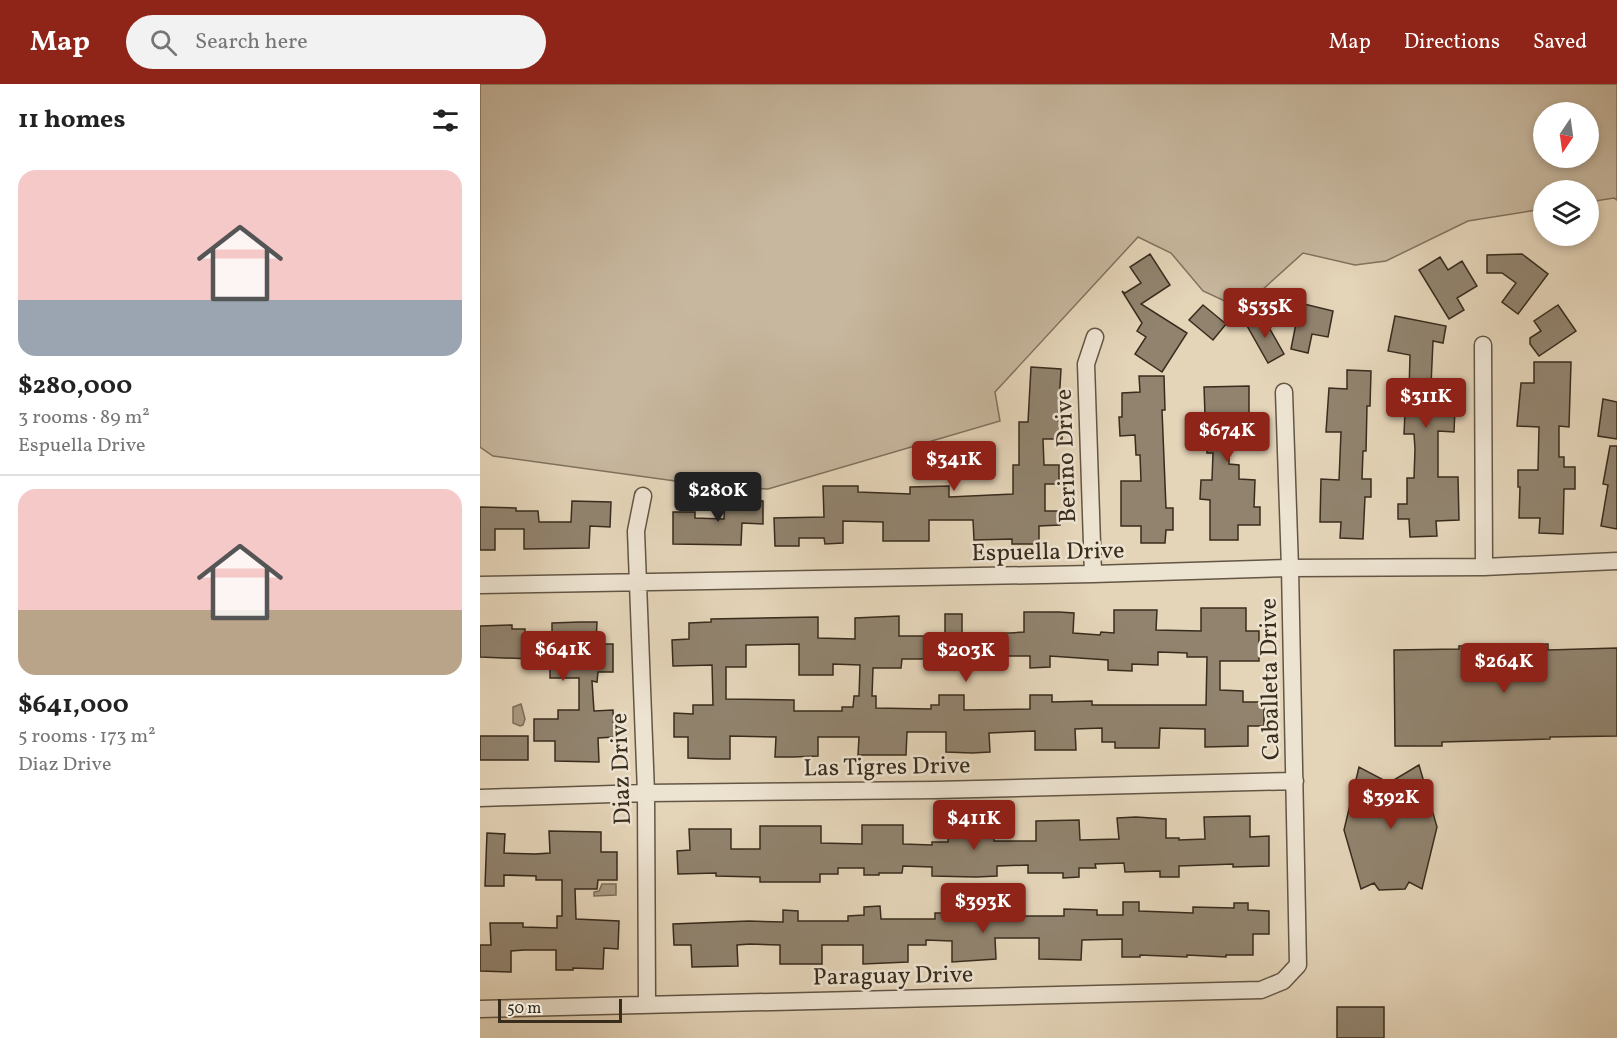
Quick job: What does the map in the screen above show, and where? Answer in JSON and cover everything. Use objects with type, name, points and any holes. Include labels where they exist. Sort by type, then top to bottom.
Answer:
[{"type":"street","name":"Berino Drive","points":[[1093,574],[1086,364],[1095,337]]},
{"type":"street","points":[[1483,345],[1484,567]]},
{"type":"street","name":"Caballeta Drive","points":[[1284,392],[1298,965]]},
{"type":"street","name":"Diaz Drive","points":[[643,496],[636,531],[646,793],[647,1005]]},
{"type":"street","name":"Espuella Drive","points":[[480,585],[1093,574],[1290,568],[1484,567],[1617,561]]},
{"type":"street","name":"Las Tigres Drive","points":[[480,798],[1294,781]]},
{"type":"street","name":"Paraguay Drive","points":[[480,1009],[1262,990],[1283,981],[1298,965]]},
{"type":"shaded area","points":[[480,84],[1617,84],[1617,200],[1614,198],[1599,200],[1599,180],[1533,180],[1533,211],[1468,221],[1386,261],[1355,265],[1303,253],[1262,290],[1229,303],[1203,291],[1171,253],[1138,237],[995,392],[1000,421],[768,489],[719,487],[493,456],[480,447]]},
{"type":"shaded area","points":[[521,704],[525,719],[523,725],[520,726],[513,723],[513,707]]},
{"type":"shaded area","points":[[602,884],[616,884],[616,895],[594,896],[594,892],[599,891]]},
{"type":"building","points":[[1150,254],[1170,285],[1141,304],[1187,333],[1162,372],[1135,354],[1146,337],[1137,331],[1142,323],[1122,291],[1125,293],[1141,283],[1130,267]]},
{"type":"building","points":[[1522,254],[1548,274],[1518,314],[1502,302],[1516,283],[1502,273],[1487,273],[1487,255]]},
{"type":"building","points":[[1440,257],[1448,270],[1462,261],[1477,286],[1457,298],[1464,310],[1449,319],[1419,270]]},
{"type":"building","points":[[1300,303],[1333,311],[1328,337],[1312,334],[1308,353],[1291,349]]},
{"type":"building","points":[[1203,305],[1226,324],[1213,340],[1189,320]]},
{"type":"building","points":[[1558,305],[1576,331],[1539,356],[1530,344],[1530,338],[1541,331],[1534,321]]},
{"type":"building","points":[[1262,315],[1284,354],[1268,363],[1246,324]]},
{"type":"building","points":[[1395,316],[1446,326],[1443,343],[1433,341],[1431,385],[1453,387],[1454,432],[1438,431],[1438,477],[1458,477],[1459,520],[1436,521],[1437,536],[1410,537],[1409,519],[1398,519],[1398,504],[1407,504],[1407,478],[1414,478],[1415,449],[1414,434],[1404,434],[1406,391],[1409,392],[1410,355],[1388,351]]},
{"type":"building","points":[[1534,362],[1571,362],[1569,427],[1559,426],[1559,457],[1564,457],[1564,467],[1575,467],[1575,489],[1564,489],[1563,534],[1539,533],[1540,518],[1519,518],[1518,470],[1538,470],[1539,427],[1517,426],[1521,383],[1534,383]]},
{"type":"building","points":[[1031,367],[1061,369],[1058,421],[1062,421],[1062,439],[1043,439],[1044,465],[1059,465],[1059,484],[1045,484],[1045,511],[1060,511],[1060,525],[1039,526],[1039,544],[1012,544],[1012,539],[974,540],[973,520],[929,520],[929,541],[883,541],[883,522],[843,521],[843,543],[825,544],[824,538],[799,538],[799,546],[775,546],[774,518],[824,517],[823,486],[858,486],[858,492],[910,494],[910,487],[949,486],[949,497],[1013,494],[1013,465],[1019,465],[1019,422],[1028,422]]},
{"type":"building","points":[[1347,370],[1371,371],[1370,406],[1367,406],[1366,451],[1363,451],[1362,479],[1371,479],[1371,497],[1365,497],[1363,539],[1340,538],[1341,522],[1320,522],[1321,479],[1339,480],[1341,432],[1326,432],[1329,388],[1347,389]]},
{"type":"building","points":[[1139,376],[1164,376],[1165,410],[1162,410],[1166,508],[1173,508],[1173,530],[1166,530],[1165,543],[1141,543],[1141,526],[1121,526],[1121,481],[1141,481],[1140,455],[1136,455],[1135,435],[1120,436],[1119,417],[1122,417],[1122,393],[1140,392]]},
{"type":"building","points":[[1249,386],[1249,433],[1229,433],[1229,464],[1239,465],[1239,479],[1255,480],[1254,507],[1260,507],[1260,525],[1238,525],[1238,540],[1210,540],[1210,500],[1200,499],[1201,480],[1212,480],[1213,453],[1207,453],[1207,430],[1197,429],[1196,415],[1205,415],[1204,387]]},
{"type":"building","points":[[1603,399],[1617,402],[1617,439],[1598,436]]},
{"type":"building","points":[[1610,446],[1617,446],[1617,529],[1601,526],[1608,485],[1603,484]]},
{"type":"building","points":[[725,490],[738,490],[738,500],[763,501],[763,524],[742,523],[741,545],[673,544],[673,512],[695,512],[695,518],[724,519]]},
{"type":"building","points":[[572,501],[611,502],[610,527],[590,526],[589,548],[524,549],[524,529],[495,529],[495,550],[480,550],[480,507],[538,511],[539,522],[571,522]]},
{"type":"building","points":[[1201,608],[1246,608],[1246,631],[1259,631],[1259,661],[1220,661],[1220,690],[1243,691],[1243,702],[1264,702],[1264,726],[1248,726],[1248,746],[1205,747],[1205,729],[1160,728],[1159,748],[1115,748],[1115,742],[1102,742],[1102,728],[1075,729],[1076,750],[1035,750],[1035,731],[989,733],[990,752],[946,752],[946,732],[907,732],[906,755],[858,755],[859,737],[818,737],[818,756],[775,757],[776,737],[730,736],[730,759],[715,759],[688,758],[688,737],[674,737],[674,713],[693,714],[693,705],[713,705],[712,665],[673,666],[672,640],[689,639],[689,623],[711,622],[711,619],[818,617],[818,638],[855,639],[855,618],[899,616],[899,636],[928,636],[928,634],[945,634],[945,614],[962,614],[962,633],[1010,633],[1024,632],[1024,612],[1059,612],[1074,613],[1073,633],[1100,635],[1101,632],[1114,633],[1114,610],[1157,610],[1156,630],[1201,631]],"holes":[[[799,644],[799,675],[833,675],[833,664],[860,665],[859,696],[854,696],[853,707],[842,707],[842,711],[794,711],[794,700],[726,699],[726,667],[746,667],[746,645]],[[1158,652],[1187,653],[1187,657],[1207,657],[1206,705],[1092,705],[1092,701],[1052,702],[1052,695],[1030,695],[1030,709],[964,710],[964,695],[939,695],[939,705],[931,705],[931,709],[876,708],[876,696],[872,696],[873,668],[901,668],[902,659],[928,659],[928,666],[971,666],[971,670],[984,670],[985,662],[1004,662],[1004,656],[1030,656],[1030,668],[1050,667],[1050,656],[1108,660],[1108,670],[1132,671],[1132,664],[1158,665]]]},
{"type":"building","points":[[597,622],[596,644],[613,644],[613,672],[598,672],[597,682],[592,681],[594,711],[613,710],[614,737],[598,738],[599,762],[555,761],[555,741],[534,741],[534,719],[558,719],[558,710],[579,710],[579,678],[550,678],[550,667],[532,667],[532,659],[480,657],[480,626],[512,625],[512,629],[525,629],[525,643],[552,643],[552,623]]},
{"type":"building","points":[[1548,644],[1548,650],[1617,648],[1617,736],[1442,742],[1442,746],[1395,746],[1394,650]]},
{"type":"building","points":[[480,736],[528,736],[528,760],[480,760]]},
{"type":"building","points":[[1419,765],[1437,827],[1422,889],[1409,882],[1405,889],[1379,890],[1374,883],[1361,889],[1344,830],[1359,767],[1389,783]]},
{"type":"building","points":[[1250,816],[1250,837],[1269,836],[1269,866],[1233,867],[1233,864],[1179,866],[1179,877],[1160,877],[1160,871],[1125,872],[1124,863],[1095,864],[1096,868],[1079,868],[1079,877],[1063,878],[1063,873],[1028,873],[1028,865],[997,866],[997,876],[976,877],[932,876],[932,867],[903,866],[902,873],[879,873],[879,875],[864,875],[864,868],[838,868],[838,874],[820,874],[820,882],[760,882],[760,877],[716,876],[716,873],[678,874],[677,851],[690,850],[689,829],[731,829],[731,849],[760,849],[760,826],[821,826],[821,843],[862,844],[862,825],[903,825],[903,844],[932,845],[932,842],[948,842],[949,823],[993,822],[994,841],[1036,841],[1036,821],[1079,820],[1080,840],[1119,839],[1117,818],[1136,817],[1166,819],[1166,838],[1179,838],[1179,840],[1205,839],[1204,817]]},
{"type":"building","points":[[549,831],[601,832],[601,852],[617,852],[617,880],[598,880],[597,889],[575,889],[576,919],[619,921],[618,949],[604,948],[603,969],[556,970],[556,950],[524,950],[511,951],[511,972],[480,971],[480,945],[491,945],[490,923],[523,923],[523,927],[557,928],[557,916],[562,916],[562,880],[536,880],[536,876],[504,875],[504,886],[485,886],[487,833],[505,834],[504,853],[535,854],[550,853]]},
{"type":"building","points":[[1123,902],[1139,902],[1139,911],[1193,913],[1193,907],[1234,908],[1234,903],[1248,903],[1248,910],[1269,911],[1269,934],[1253,934],[1253,955],[1226,955],[1226,957],[1140,955],[1140,957],[1122,957],[1122,939],[1082,940],[1081,960],[1039,959],[1039,938],[995,938],[996,959],[952,962],[952,941],[926,940],[926,945],[908,945],[908,962],[863,964],[863,945],[822,945],[822,964],[780,964],[780,945],[750,944],[737,945],[738,966],[692,967],[691,945],[674,945],[673,924],[783,922],[783,910],[798,911],[798,921],[848,921],[848,916],[864,915],[864,907],[880,906],[881,919],[935,919],[935,913],[977,913],[977,910],[1009,910],[1009,916],[1064,916],[1064,909],[1097,910],[1097,915],[1123,915]]},
{"type":"building","points":[[1337,1007],[1384,1007],[1384,1038],[1337,1038]]}]
